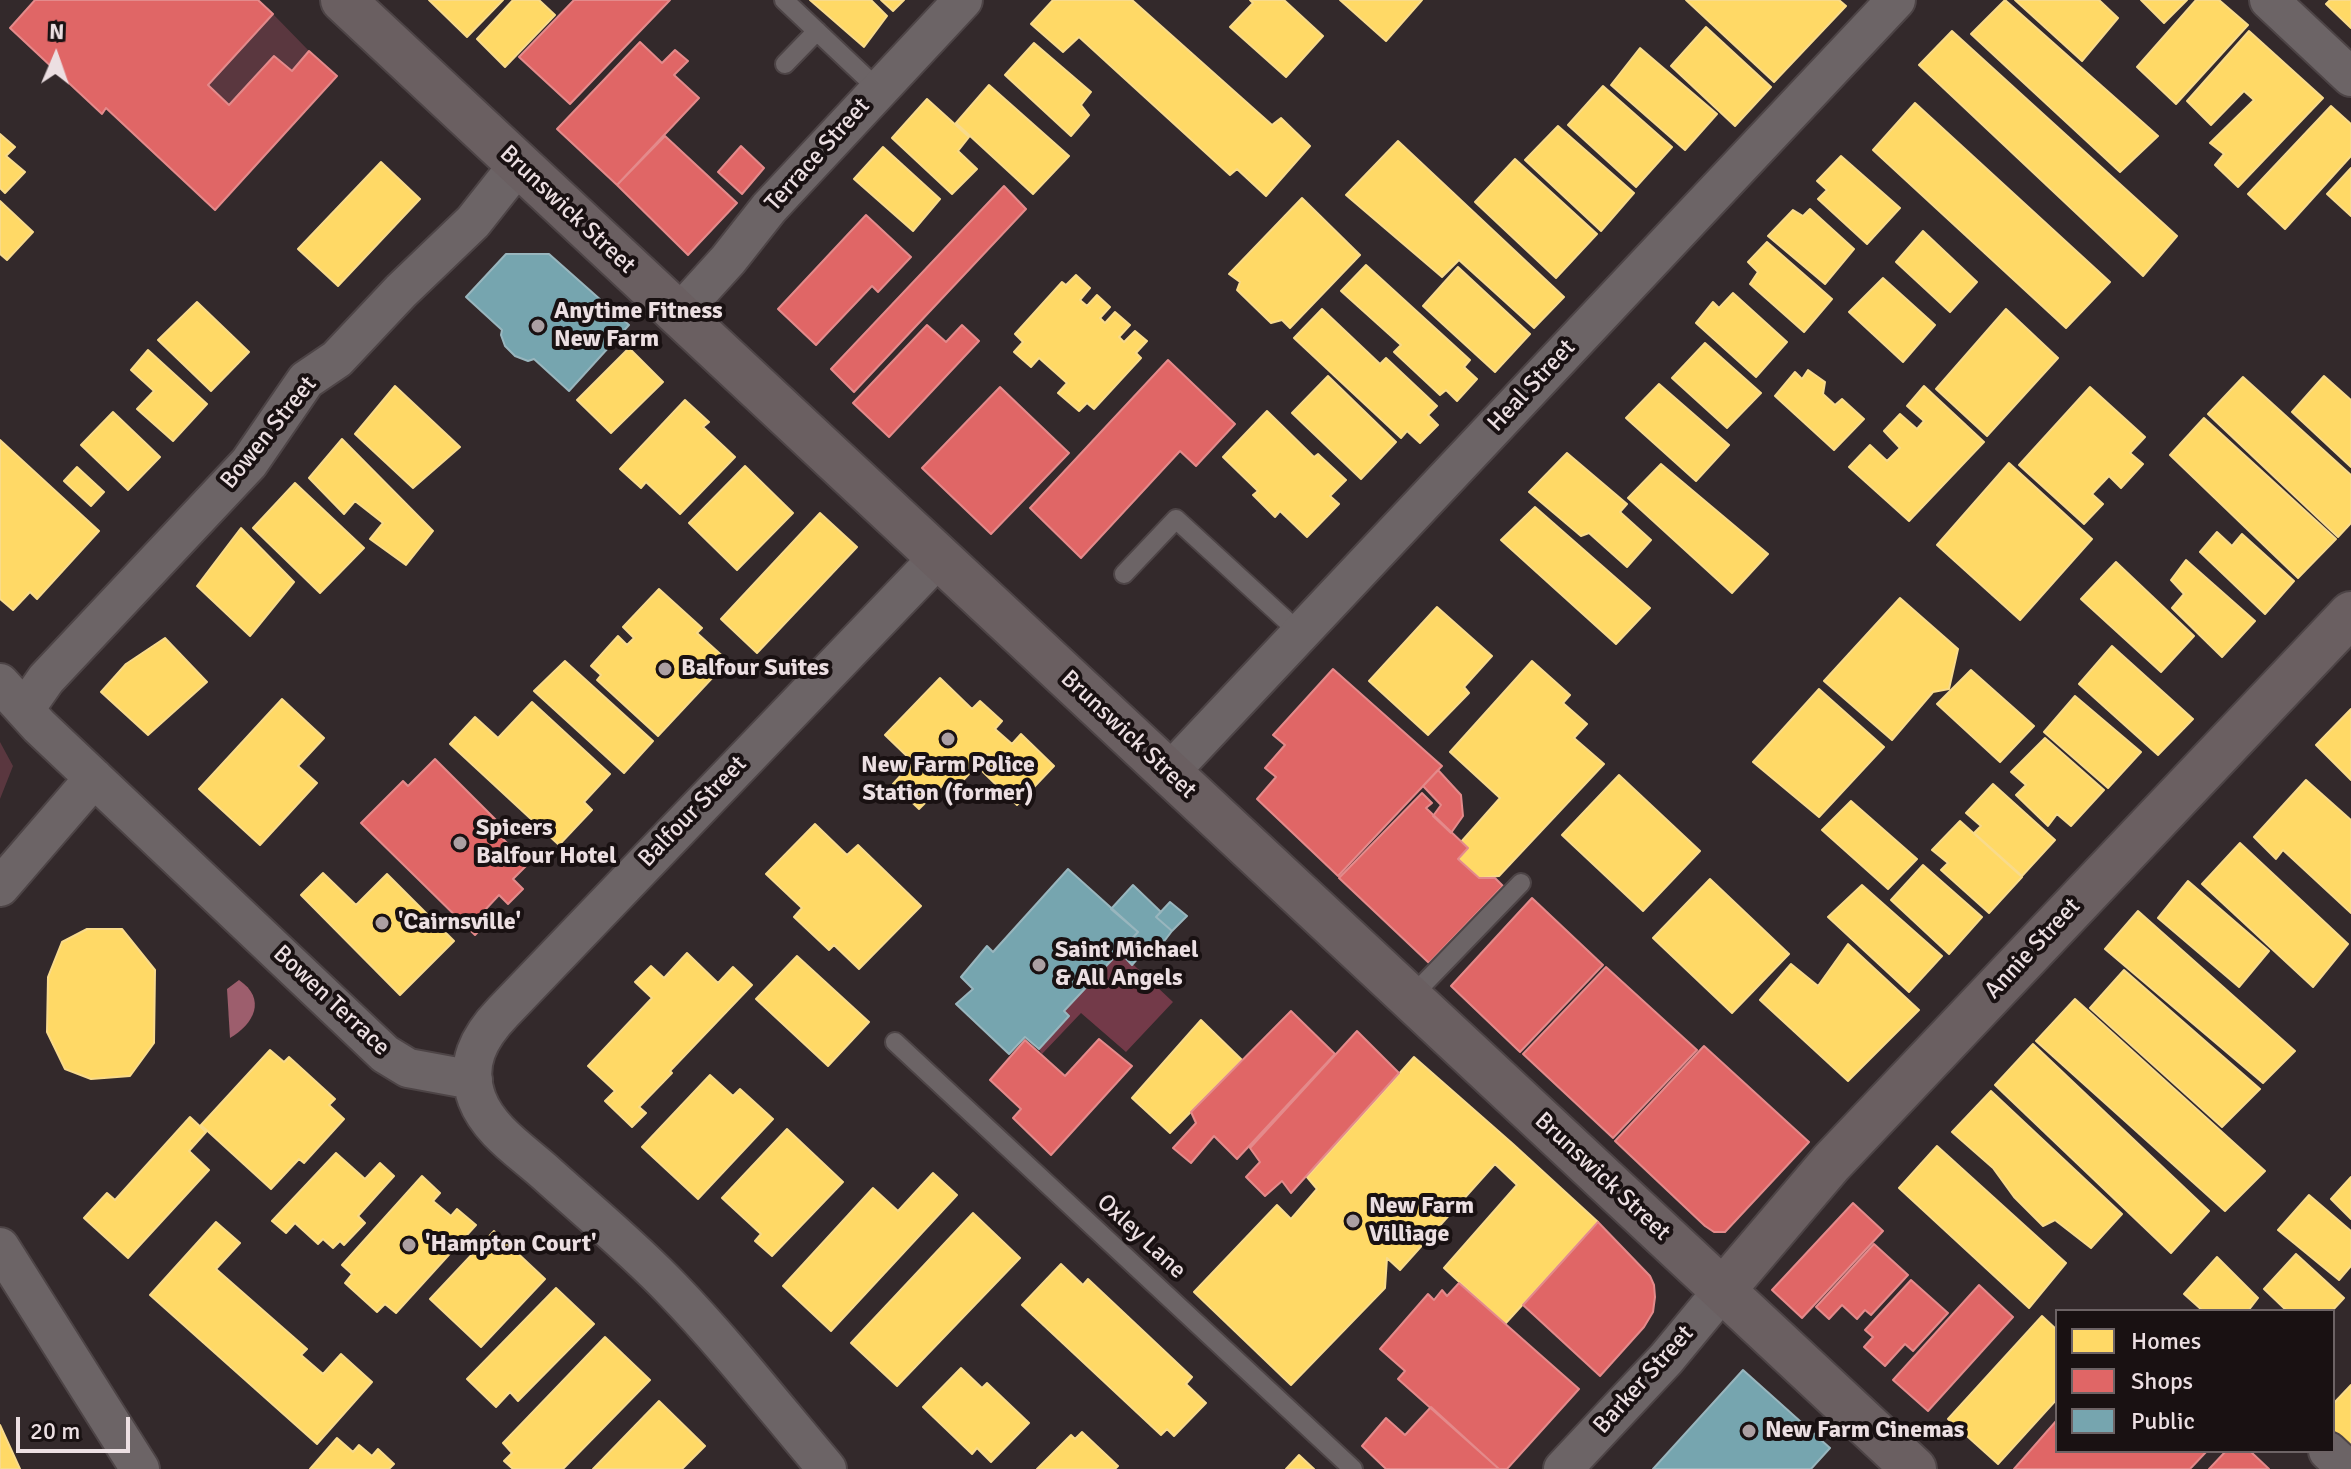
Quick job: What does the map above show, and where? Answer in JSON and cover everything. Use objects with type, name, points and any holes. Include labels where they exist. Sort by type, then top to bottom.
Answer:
[{"type":"main road","name":"Brunswick Street","points":[[343,0],[1914,1469]]},
{"type":"main road","name":"Annie Street","points":[[1723,1290],[1831,1163],[2351,614]]},
{"type":"street","name":"Terrace Street","points":[[679,314],[728,260],[769,208],[963,0]]},
{"type":"street","name":"Heal Street","points":[[1169,773],[1896,0]]},
{"type":"street","points":[[2269,0],[2351,77]]},
{"type":"street","name":"Bowen Street","points":[[12,696],[46,679],[249,463],[306,380],[337,359],[401,291],[473,222],[518,165]]},
{"type":"street","name":"Balfour Street","points":[[473,1080],[477,1046],[489,1026],[939,557]]},
{"type":"street","name":"Bowen Terrace","points":[[12,696],[39,726],[385,1054],[408,1068],[473,1080]]},
{"type":"street","points":[[0,887],[94,778]]},
{"type":"street","points":[[473,1080],[481,1108],[496,1129],[632,1249],[673,1290],[827,1469]]},
{"type":"street","points":[[0,1247],[140,1469]]},
{"type":"street","name":"Barker Street","points":[[1563,1469],[1666,1359],[1723,1290]]},
{"type":"street","points":[[2330,1453],[2347,1469]]},
{"type":"lane","points":[[784,0],[878,89]]},
{"type":"lane","points":[[785,64],[817,31]]},
{"type":"lane","points":[[1124,574],[1176,519],[1300,633]]},
{"type":"lane","points":[[1410,998],[1521,883]]},
{"type":"lane","name":"Oxley Lane","points":[[895,1042],[1353,1469]]},
{"type":"shaded area","points":[[273,14],[309,51],[292,71],[229,105],[208,85]]},
{"type":"shaded area","points":[[0,742],[13,766],[0,799]]},
{"type":"shaded area","points":[[1120,952],[1173,1002],[1126,1052],[1081,1013],[1042,1054],[1039,1049],[1069,1017],[1064,1011]]},
{"type":"shaded area","points":[[239,980],[253,995],[254,1011],[245,1026],[230,1038],[227,989]]},
{"type":"building: Homes","points":[[429,0],[503,0],[467,37]]},
{"type":"building: Homes","points":[[513,0],[539,0],[555,15],[505,67],[477,39]]},
{"type":"building: Homes","points":[[810,0],[871,0],[887,16],[864,47]]},
{"type":"building: Homes","points":[[881,0],[904,0],[893,11]]},
{"type":"building: Homes","points":[[1053,0],[1132,0],[1272,125],[1281,118],[1310,146],[1266,196],[1237,169],[1230,175],[1079,37],[1063,52],[1031,24]]},
{"type":"building: Homes","points":[[1250,0],[1284,0],[1323,36],[1286,77],[1230,27],[1253,3]]},
{"type":"building: Homes","points":[[1340,0],[1422,0],[1386,41]]},
{"type":"building: Homes","points":[[1686,0],[1839,0],[1846,6],[1774,82]]},
{"type":"building: Homes","points":[[2005,0],[2158,136],[2120,172],[1971,34]]},
{"type":"building: Homes","points":[[2015,0],[2099,0],[2118,18],[2082,61]]},
{"type":"building: Homes","points":[[2141,0],[2187,0],[2164,23]]},
{"type":"building: Homes","points":[[2196,0],[2219,0],[2248,25],[2176,104],[2137,67]]},
{"type":"building: Homes","points":[[2330,0],[2351,0],[2351,28],[2326,4]]},
{"type":"building: Homes","points":[[1706,27],[1771,87],[1735,126],[1671,66]]},
{"type":"building: Homes","points":[[1952,31],[2177,236],[2143,276],[1919,65]]},
{"type":"building: Homes","points":[[2249,31],[2323,98],[2238,187],[2215,165],[2224,154],[2210,143],[2254,100],[2244,91],[2211,125],[2187,101]]},
{"type":"building: Homes","points":[[1034,43],[1091,92],[1081,105],[1089,115],[1071,136],[1005,75]]},
{"type":"building: Homes","points":[[1640,48],[1717,114],[1685,150],[1611,85]]},
{"type":"building: Homes","points":[[989,85],[1069,156],[1033,194],[956,123]]},
{"type":"building: Homes","points":[[1603,86],[1672,147],[1636,187],[1568,125]]},
{"type":"building: Homes","points":[[927,99],[969,137],[958,151],[977,169],[952,194],[892,138]]},
{"type":"building: Homes","points":[[1915,103],[2110,282],[2066,328],[1873,150]]},
{"type":"building: Homes","points":[[2331,106],[2351,124],[2351,156],[2285,229],[2248,194]]},
{"type":"building: Homes","points":[[1558,126],[1634,193],[1601,231],[1525,160]]},
{"type":"building: Homes","points":[[0,134],[15,147],[6,156],[25,172],[5,193],[0,188]]},
{"type":"building: Homes","points":[[1398,141],[1564,297],[1534,328],[1459,260],[1442,277],[1346,195]]},
{"type":"building: Homes","points":[[883,147],[940,199],[913,231],[854,179]]},
{"type":"building: Homes","points":[[1841,156],[1900,208],[1867,244],[1818,199],[1827,190],[1817,181]]},
{"type":"building: Homes","points":[[1515,159],[1597,234],[1556,278],[1475,202]]},
{"type":"building: Homes","points":[[381,162],[420,199],[338,286],[298,249]]},
{"type":"building: Homes","points":[[2351,168],[2351,216],[2327,194]]},
{"type":"building: Homes","points":[[1302,198],[1360,255],[1290,328],[1282,320],[1271,323],[1237,290],[1240,282],[1229,274]]},
{"type":"building: Homes","points":[[0,201],[33,232],[7,260],[0,254]]},
{"type":"building: Homes","points":[[1810,209],[1854,249],[1825,284],[1768,236],[1793,210],[1803,216]]},
{"type":"building: Homes","points":[[1923,231],[1977,282],[1950,312],[1896,262]]},
{"type":"building: Homes","points":[[1767,242],[1832,299],[1804,332],[1750,284],[1758,272],[1748,262]]},
{"type":"building: Homes","points":[[1366,265],[1470,360],[1464,367],[1477,379],[1457,401],[1446,390],[1440,395],[1394,352],[1401,345],[1341,291]]},
{"type":"building: Homes","points":[[1458,267],[1530,334],[1495,372],[1423,306]]},
{"type":"building: Homes","points":[[1076,275],[1090,288],[1080,300],[1087,306],[1097,295],[1110,307],[1100,318],[1105,323],[1115,312],[1130,325],[1119,337],[1124,342],[1135,331],[1147,341],[1136,353],[1141,358],[1094,409],[1087,403],[1079,411],[1058,393],[1067,383],[1039,358],[1031,367],[1014,352],[1023,342],[1015,334],[1062,282],[1066,285]]},
{"type":"building: Homes","points":[[1883,278],[1935,325],[1903,362],[1849,312]]},
{"type":"building: Homes","points":[[1733,293],[1787,342],[1756,377],[1696,323],[1713,302],[1719,308]]},
{"type":"building: Homes","points":[[197,302],[249,352],[211,391],[158,340]]},
{"type":"building: Homes","points":[[1322,309],[1380,364],[1386,358],[1437,406],[1428,415],[1438,425],[1420,443],[1407,431],[1401,438],[1294,338]]},
{"type":"building: Homes","points":[[2006,309],[2058,358],[1987,436],[1936,389]]},
{"type":"building: Homes","points":[[1705,343],[1761,393],[1727,428],[1672,378]]},
{"type":"building: Homes","points":[[629,348],[663,382],[611,433],[577,400]]},
{"type":"building: Homes","points":[[148,350],[207,404],[173,441],[137,409],[154,391],[131,370]]},
{"type":"building: Homes","points":[[1808,370],[1825,382],[1823,394],[1835,405],[1842,399],[1864,419],[1834,450],[1775,396],[1795,372],[1802,379]]},
{"type":"building: Homes","points":[[1328,376],[1396,442],[1361,479],[1292,413]]},
{"type":"building: Homes","points":[[2324,376],[2351,400],[2351,467],[2292,412]]},
{"type":"building: Homes","points":[[2243,377],[2351,475],[2351,523],[2338,537],[2208,414]]},
{"type":"building: Homes","points":[[1659,384],[1729,445],[1696,481],[1626,418]]},
{"type":"building: Homes","points":[[395,386],[460,447],[413,488],[355,434]]},
{"type":"building: Homes","points":[[1924,386],[1984,442],[1909,521],[1849,467],[1870,445],[1887,461],[1900,448],[1884,431],[1900,414],[1917,429],[1924,421],[1907,406]]},
{"type":"building: Homes","points":[[2090,387],[2145,437],[2130,453],[2143,464],[2121,488],[2109,476],[2092,494],[2103,504],[2084,524],[2019,465]]},
{"type":"building: Homes","points":[[685,400],[709,422],[703,427],[735,457],[680,514],[646,482],[641,488],[620,469]]},
{"type":"building: Homes","points":[[1267,411],[1314,457],[1318,454],[1346,480],[1330,496],[1339,504],[1307,537],[1280,511],[1275,517],[1253,495],[1258,491],[1223,457]]},
{"type":"building: Homes","points":[[113,412],[160,457],[128,490],[81,445]]},
{"type":"building: Homes","points":[[2204,418],[2336,539],[2298,578],[2170,455]]},
{"type":"building: Homes","points":[[342,439],[433,531],[406,565],[370,539],[383,523],[355,501],[344,514],[309,478]]},
{"type":"building: Homes","points":[[0,440],[99,531],[37,599],[30,592],[13,610],[0,599]]},
{"type":"building: Homes","points":[[1567,453],[1627,504],[1620,512],[1651,540],[1627,567],[1589,533],[1581,536],[1529,492]]},
{"type":"building: Homes","points":[[2009,463],[2092,539],[2020,620],[1937,545]]},
{"type":"building: Homes","points":[[1661,464],[1768,554],[1732,593],[1628,498]]},
{"type":"building: Homes","points":[[745,466],[793,513],[737,570],[689,523]]},
{"type":"building: Homes","points":[[77,467],[104,492],[91,506],[64,481]]},
{"type":"building: Homes","points":[[295,483],[364,548],[320,593],[253,528]]},
{"type":"building: Homes","points":[[1535,507],[1650,608],[1616,644],[1501,540]]},
{"type":"building: Homes","points":[[820,513],[857,547],[757,653],[721,619]]},
{"type":"building: Homes","points":[[241,528],[294,582],[250,636],[197,586]]},
{"type":"building: Homes","points":[[2217,532],[2232,546],[2242,534],[2294,581],[2265,614],[2200,552]]},
{"type":"building: Homes","points":[[2186,560],[2255,621],[2222,657],[2172,608],[2184,594],[2171,580]]},
{"type":"building: Homes","points":[[2116,562],[2194,636],[2161,672],[2081,599]]},
{"type":"building: Homes","points":[[659,589],[702,628],[697,633],[728,661],[658,736],[597,680],[601,675],[591,666],[618,636],[627,645],[634,638],[623,627]]},
{"type":"building: Homes","points":[[1900,598],[1958,649],[1949,689],[1933,692],[1892,740],[1824,681]]},
{"type":"building: Homes","points":[[1437,607],[1492,656],[1464,687],[1469,693],[1428,735],[1369,681]]},
{"type":"building: Homes","points":[[165,638],[207,682],[148,735],[101,692],[126,664]]},
{"type":"building: Homes","points":[[2112,646],[2193,719],[2158,755],[2079,684]]},
{"type":"building: Homes","points":[[565,661],[653,741],[624,773],[534,691]]},
{"type":"building: Homes","points":[[1532,661],[1570,695],[1563,703],[1587,724],[1574,738],[1604,764],[1499,876],[1479,878],[1458,859],[1468,848],[1461,842],[1500,798],[1450,752]]},
{"type":"building: Homes","points":[[1971,670],[2034,726],[2000,762],[1937,704]]},
{"type":"building: Homes","name":"New Farm Police Station (former)","points":[[940,678],[972,709],[980,701],[1002,721],[995,729],[1012,744],[1021,734],[1054,766],[1017,805],[983,772],[994,760],[988,754],[953,791],[945,783],[919,809],[893,784],[913,762],[885,735]]},
{"type":"building: Homes","points":[[1819,689],[1884,747],[1819,817],[1753,762]]},
{"type":"building: Homes","points":[[2075,696],[2141,752],[2108,788],[2044,732]]},
{"type":"building: Homes","points":[[282,699],[324,738],[298,766],[317,783],[260,845],[199,789]]},
{"type":"building: Homes","points":[[532,702],[610,774],[584,802],[592,810],[559,845],[450,744],[475,717],[498,738]]},
{"type":"building: Homes","points":[[2351,709],[2351,780],[2316,745]]},
{"type":"building: Homes","points":[[2045,738],[2104,790],[2071,826],[2057,814],[2048,826],[2016,795],[2026,785],[2011,772]]},
{"type":"building: Homes","points":[[1619,775],[1700,851],[1643,911],[1562,835]]},
{"type":"building: Homes","points":[[2306,780],[2351,820],[2351,913],[2283,850],[2276,859],[2254,837]]},
{"type":"building: Homes","points":[[1993,784],[2055,840],[2022,876],[1974,833],[1981,826],[1966,813]]},
{"type":"building: Homes","points":[[1851,801],[1917,859],[1888,889],[1822,830]]},
{"type":"building: Homes","points":[[1960,821],[2022,877],[1989,913],[1941,870],[1948,863],[1932,850]]},
{"type":"building: Homes","points":[[815,824],[847,855],[858,845],[921,906],[859,969],[834,945],[829,950],[794,917],[802,908],[766,874]]},
{"type":"building: Homes","points":[[2240,843],[2348,944],[2313,987],[2202,884]]},
{"type":"building: Homes","points":[[1923,865],[1982,917],[1949,954],[1891,900]]},
{"type":"building: Homes","name":"'Cairnsville'","points":[[323,873],[356,905],[387,874],[454,941],[400,995],[301,895]]},
{"type":"building: Homes","points":[[1710,879],[1789,954],[1732,1013],[1653,938]]},
{"type":"building: Homes","points":[[2188,881],[2269,951],[2239,987],[2158,918]]},
{"type":"building: Homes","points":[[1862,885],[1942,956],[1909,992],[1828,917]]},
{"type":"building: Homes","points":[[2138,911],[2295,1051],[2263,1083],[2105,949]]},
{"type":"building: Homes","points":[[87,929],[122,929],[155,970],[154,1043],[130,1076],[91,1079],[65,1069],[47,1032],[48,977],[62,942]]},
{"type":"building: Homes","points":[[1848,944],[1919,1010],[1848,1081],[1760,1000],[1791,964],[1818,986]]},
{"type":"building: Homes","points":[[687,953],[718,983],[733,967],[752,985],[639,1107],[646,1113],[632,1127],[605,1101],[615,1091],[588,1066],[652,998],[635,982],[651,966],[664,978]]},
{"type":"building: Homes","points":[[797,956],[869,1022],[828,1066],[756,999]]},
{"type":"building: Homes","points":[[2124,970],[2260,1089],[2222,1127],[2090,1008]]},
{"type":"building: Homes","points":[[2075,999],[2265,1171],[2225,1211],[2036,1041]]},
{"type":"building: Homes","points":[[1201,1020],[1242,1060],[1170,1133],[1132,1098]]},
{"type":"building: Homes","points":[[2033,1044],[2209,1211],[2171,1253],[1995,1085]]},
{"type":"building: Homes","points":[[270,1050],[284,1062],[289,1057],[335,1099],[329,1105],[344,1119],[304,1163],[299,1159],[271,1189],[201,1125]]},
{"type":"building: Homes","name":"New Farm Villiage","points":[[1414,1057],[1598,1222],[1505,1324],[1444,1268],[1517,1185],[1495,1164],[1400,1270],[1387,1258],[1385,1288],[1291,1385],[1194,1292],[1277,1205],[1291,1219],[1317,1189],[1307,1177]]},
{"type":"building: Homes","points":[[710,1075],[733,1096],[740,1089],[773,1119],[698,1199],[642,1147]]},
{"type":"building: Homes","points":[[1991,1091],[2122,1214],[2091,1248],[2055,1220],[2043,1226],[2014,1197],[1993,1168],[1952,1132]]},
{"type":"building: Homes","points":[[190,1117],[206,1132],[189,1151],[209,1170],[128,1258],[84,1218],[107,1193],[115,1200]]},
{"type":"building: Homes","points":[[787,1129],[843,1182],[772,1256],[755,1241],[761,1234],[722,1198]]},
{"type":"building: Homes","points":[[1937,1146],[2066,1263],[2029,1308],[1899,1188]]},
{"type":"building: Homes","points":[[336,1153],[365,1179],[380,1163],[394,1176],[358,1216],[365,1223],[344,1245],[340,1241],[333,1248],[323,1239],[318,1244],[295,1223],[286,1233],[272,1221]]},
{"type":"building: Homes","points":[[933,1173],[957,1195],[831,1331],[783,1286],[873,1188],[898,1211]]},
{"type":"building: Homes","name":"'Hampton Court'","points":[[422,1176],[440,1193],[433,1201],[451,1216],[457,1209],[476,1225],[396,1313],[385,1304],[377,1312],[345,1283],[352,1274],[342,1265]]},
{"type":"building: Homes","points":[[2351,1177],[2351,1219],[2331,1199]]},
{"type":"building: Homes","points":[[2309,1195],[2351,1231],[2351,1266],[2339,1280],[2278,1230]]},
{"type":"building: Homes","points":[[973,1213],[1020,1258],[897,1386],[851,1343]]},
{"type":"building: Homes","points":[[216,1222],[240,1243],[216,1269],[307,1349],[301,1355],[323,1374],[341,1354],[372,1382],[317,1444],[150,1295]]},
{"type":"building: Homes","points":[[494,1231],[545,1279],[481,1347],[430,1299]]},
{"type":"building: Homes","points":[[2296,1254],[2344,1298],[2334,1309],[2285,1309],[2264,1289]]},
{"type":"building: Homes","points":[[2217,1257],[2258,1298],[2250,1309],[2201,1309],[2184,1294]]},
{"type":"building: Homes","points":[[1061,1264],[1083,1285],[1088,1279],[1192,1377],[1186,1384],[1206,1403],[1174,1436],[1167,1429],[1161,1435],[1022,1305]]},
{"type":"building: Homes","points":[[556,1288],[594,1324],[518,1401],[510,1392],[496,1407],[467,1379]]},
{"type":"building: Homes","points":[[2042,1316],[2055,1328],[2055,1401],[1998,1464],[1948,1419]]},
{"type":"building: Homes","points":[[605,1337],[650,1380],[563,1469],[513,1469],[504,1461],[512,1453],[503,1443]]},
{"type":"building: Homes","points":[[961,1368],[982,1388],[987,1383],[1029,1423],[991,1462],[977,1448],[972,1454],[923,1407]]},
{"type":"building: Homes","points":[[2351,1385],[2351,1462],[2335,1447],[2335,1402]]},
{"type":"building: Homes","points":[[659,1401],[705,1446],[682,1469],[593,1469]]},
{"type":"building: Homes","points":[[0,1425],[20,1469],[0,1469]]},
{"type":"building: Homes","points":[[1082,1432],[1118,1466],[1115,1469],[1037,1469],[1071,1435],[1075,1439]]},
{"type":"building: Homes","points":[[337,1438],[353,1452],[359,1445],[372,1456],[378,1449],[394,1464],[389,1469],[310,1469]]},
{"type":"building: Homes","points":[[1299,1455],[1314,1469],[1286,1469]]},
{"type":"building: Shops","points":[[35,0],[258,0],[273,14],[208,85],[229,105],[274,56],[292,71],[309,51],[337,76],[215,210],[106,108],[102,114],[10,28]]},
{"type":"building: Shops","points":[[574,0],[670,0],[570,104],[519,57]]},
{"type":"building: Shops","points":[[640,42],[662,63],[675,50],[688,61],[674,75],[699,98],[617,185],[557,129]]},
{"type":"building: Shops","points":[[665,136],[737,203],[688,255],[617,185]]},
{"type":"building: Shops","points":[[741,146],[764,168],[742,194],[718,172]]},
{"type":"building: Shops","points":[[1004,186],[1026,209],[854,392],[831,369]]},
{"type":"building: Shops","points":[[866,215],[911,257],[878,292],[872,286],[816,345],[778,309]]},
{"type":"building: Shops","points":[[927,325],[946,342],[962,325],[979,341],[889,437],[853,403]]},
{"type":"building: Shops","points":[[1168,360],[1235,424],[1196,466],[1180,451],[1081,558],[1030,508]]},
{"type":"building: Shops","points":[[1000,387],[1069,453],[991,534],[922,468]]},
{"type":"building: Shops","points":[[1333,669],[1442,766],[1338,876],[1257,799],[1276,777],[1265,768],[1285,745],[1273,735]]},
{"type":"building: Shops","points":[[435,759],[504,828],[498,834],[528,864],[513,879],[523,889],[508,904],[499,895],[485,910],[492,917],[475,935],[361,823],[403,781],[408,786]]},
{"type":"building: Shops","points":[[1438,770],[1461,795],[1463,816],[1451,833],[1433,816],[1441,805],[1423,786]]},
{"type":"building: Shops","points":[[1422,793],[1432,803],[1426,808],[1468,848],[1458,859],[1479,878],[1495,878],[1503,886],[1429,963],[1339,878]]},
{"type":"building: Shops","points":[[1532,898],[1603,965],[1520,1052],[1451,986]]},
{"type":"building: Shops","points":[[1606,967],[1697,1050],[1613,1138],[1523,1054]]},
{"type":"building: Shops","points":[[1291,1011],[1335,1054],[1237,1159],[1214,1136],[1191,1163],[1173,1148],[1196,1123],[1191,1112]]},
{"type":"building: Shops","points":[[1357,1031],[1399,1073],[1291,1193],[1282,1181],[1265,1196],[1246,1177],[1260,1162],[1250,1148]]},
{"type":"building: Shops","points":[[1099,1039],[1132,1066],[1051,1155],[1013,1118],[1021,1109],[990,1080],[1025,1040],[1065,1076]]},
{"type":"building: Shops","points":[[1704,1046],[1809,1142],[1725,1232],[1714,1232],[1705,1226],[1615,1141]]},
{"type":"building: Shops","points":[[1853,1203],[1883,1231],[1802,1318],[1772,1290]]},
{"type":"building: Shops","points":[[1598,1222],[1650,1276],[1655,1297],[1653,1312],[1644,1327],[1600,1376],[1523,1305]]},
{"type":"building: Shops","points":[[1874,1244],[1908,1275],[1871,1315],[1865,1310],[1857,1319],[1842,1305],[1829,1319],[1816,1307]]},
{"type":"building: Shops","points":[[1911,1280],[1948,1313],[1913,1351],[1905,1344],[1885,1366],[1864,1347],[1873,1337],[1865,1330]]},
{"type":"building: Shops","points":[[1459,1283],[1579,1389],[1507,1469],[1499,1469],[1398,1379],[1405,1371],[1380,1349],[1428,1294],[1434,1300],[1442,1290],[1447,1296]]},
{"type":"building: Shops","points":[[1979,1285],[2013,1317],[1928,1411],[1893,1380]]},
{"type":"building: Shops","points":[[1431,1407],[1499,1469],[1386,1469],[1362,1446],[1386,1418],[1405,1435]]},
{"type":"building: Shops","points":[[2055,1422],[2055,1453],[2205,1453],[2190,1469],[2014,1469]]},
{"type":"building: Shops","points":[[2224,1453],[2252,1453],[2269,1469],[2209,1469]]},
{"type":"building: Public","points":[[506,254],[549,254],[629,325],[569,391],[534,359],[528,361],[515,356],[505,346],[502,330],[466,297]]},
{"type":"building: Public","name":"Saint Michael & All Angels","points":[[1068,869],[1138,932],[1064,1011],[1069,1016],[1039,1049],[1025,1037],[1009,1054],[956,1004],[973,989],[961,977],[987,946],[993,952]]},
{"type":"building: Public","points":[[1133,885],[1161,912],[1156,917],[1172,931],[1159,948],[1152,942],[1132,965],[1120,952],[1138,932],[1111,909]]},
{"type":"building: Public","points":[[1170,902],[1187,916],[1172,931],[1156,917]]},
{"type":"building: Public","name":"New Farm Cinemas","points":[[1743,1370],[1830,1448],[1811,1469],[1653,1469]]},
{"type":"place","name":"Anytime Fitness New Farm","points":[[538,326]]},
{"type":"place","name":"Balfour Suites","points":[[665,669]]},
{"type":"place","name":"New Farm Police Station (former)","points":[[948,739]]},
{"type":"place","name":"Spicers Balfour Hotel","points":[[460,843]]},
{"type":"place","name":"'Cairnsville'","points":[[382,923]]},
{"type":"place","name":"Saint Michael & All Angels","points":[[1039,965]]},
{"type":"place","name":"New Farm Villiage","points":[[1353,1221]]},
{"type":"place","name":"'Hampton Court'","points":[[409,1245]]},
{"type":"place","name":"New Farm Cinemas","points":[[1749,1431]]}]
